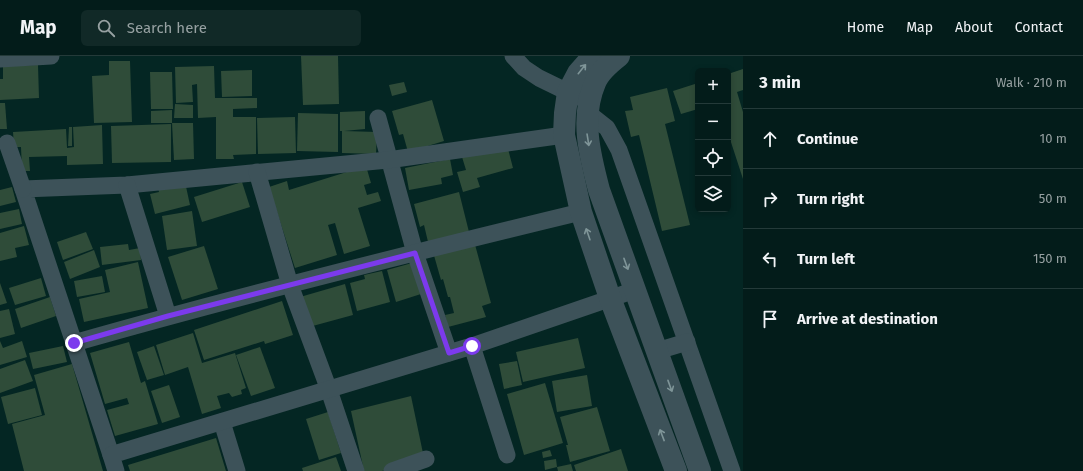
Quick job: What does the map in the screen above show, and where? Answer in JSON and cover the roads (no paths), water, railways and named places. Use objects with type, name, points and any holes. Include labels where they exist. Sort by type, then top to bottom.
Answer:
[{"type":"street","points":[[0,59],[51,56]]},
{"type":"street","points":[[513,56],[524,68],[539,78],[568,92],[588,108],[607,128],[619,150],[732,471]]},
{"type":"street","points":[[593,56],[578,73],[568,92],[564,135],[581,212],[610,298],[676,471]]},
{"type":"street","points":[[619,56],[607,66],[595,82],[588,108],[587,133],[591,159],[599,190],[700,471]]},
{"type":"street","points":[[378,118],[388,160],[415,253],[449,353]]},
{"type":"street","points":[[23,189],[127,185],[388,160],[564,135]]},
{"type":"street","points":[[7,142],[113,463],[222,422],[472,346],[635,290]]},
{"type":"street","points":[[257,172],[290,285],[329,390],[356,471]]},
{"type":"street","points":[[127,185],[168,316]]},
{"type":"street","points":[[74,343],[168,316],[581,212]]},
{"type":"street","points":[[657,351],[687,342]]},
{"type":"street","points":[[472,346],[507,455]]},
{"type":"street","points":[[222,422],[238,471]]},
{"type":"street","points":[[392,471],[426,459]]}]
